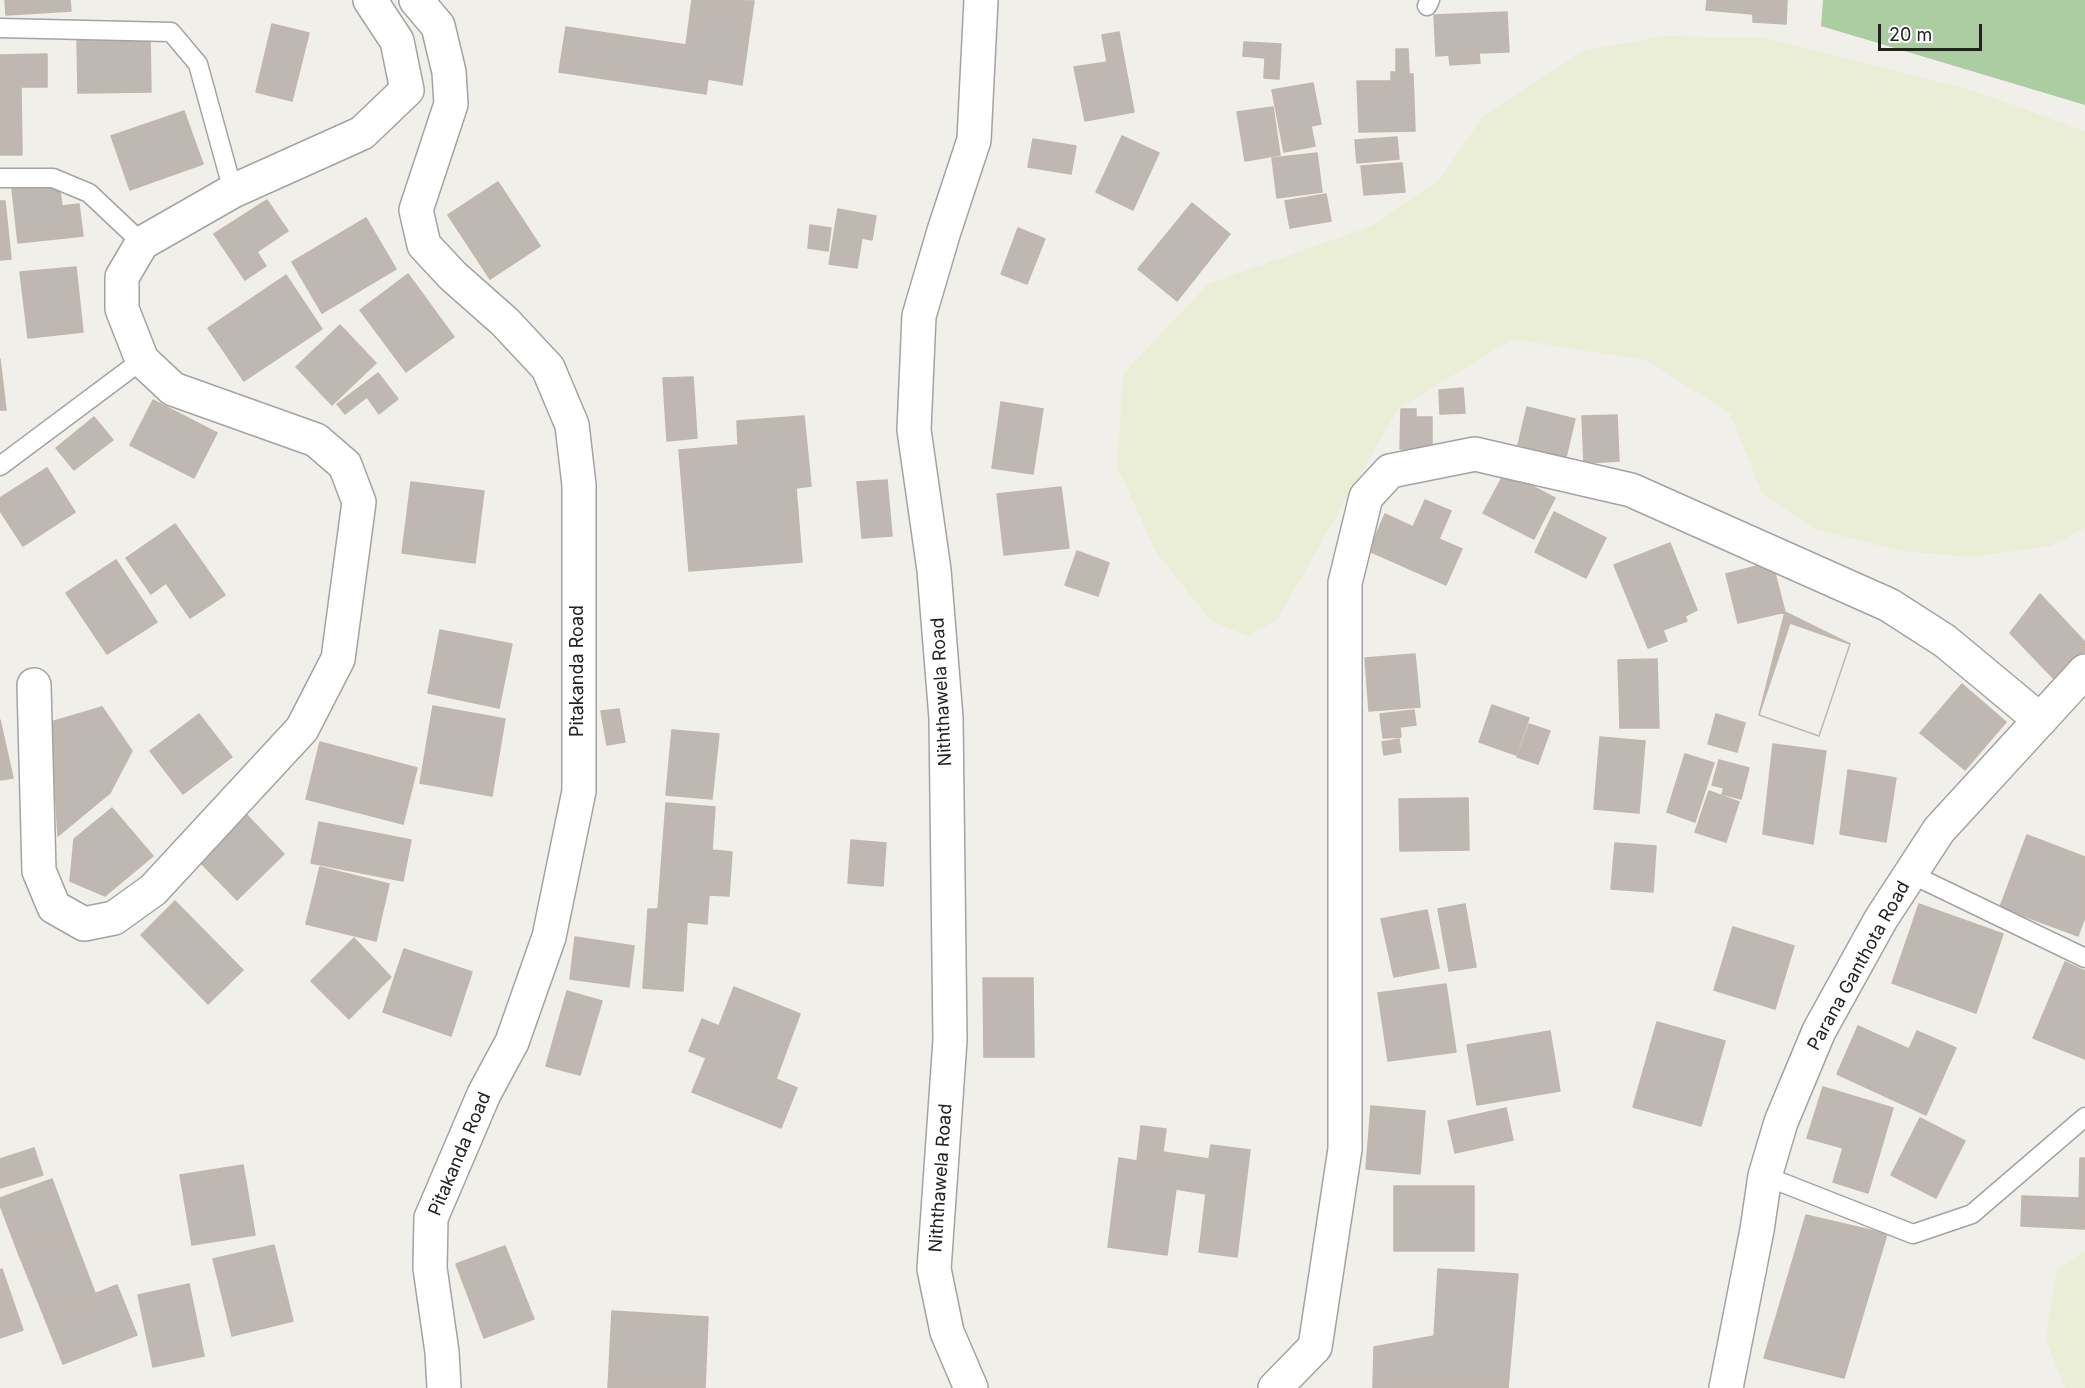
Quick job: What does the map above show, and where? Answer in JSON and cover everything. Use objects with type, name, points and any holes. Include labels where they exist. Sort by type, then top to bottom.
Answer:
[{"type":"street","points":[[34,685],[39,871],[54,907],[84,924],[114,918],[153,890],[302,729],[338,659],[359,502],[345,465],[316,440],[173,389],[142,360],[122,309],[122,277],[142,243],[233,191],[362,133],[407,90],[397,41],[370,0]]},
{"type":"street","name":"Pitakanda Road","points":[[416,0],[438,26],[449,72],[451,104],[416,210],[424,245],[453,276],[505,322],[548,368],[572,425],[579,485],[579,791],[549,938],[512,1042],[484,1094],[431,1218],[430,1268],[442,1352],[444,1388]]},
{"type":"street","name":"Niththawela Road","points":[[971,1388],[947,1332],[934,1269],[950,1040],[946,718],[934,570],[914,430],[919,315],[974,140],[981,0]]},
{"type":"street","points":[[1275,1388],[1314,1347],[1345,1149],[1345,583],[1366,497],[1390,471],[1475,454],[1631,490],[1889,605],[1945,641],[2040,720]]},
{"type":"street","name":"Parana Ganthota Road","points":[[1726,1388],[1755,1242],[1765,1176],[1781,1122],[1819,1031],[1881,919],[1940,830],[2085,671]]},
{"type":"lane","points":[[0,28],[171,32],[198,64],[233,191]]},
{"type":"lane","points":[[0,178],[53,178],[89,193],[142,243]]},
{"type":"lane","points":[[0,466],[142,360]]},
{"type":"lane","points":[[1911,874],[2085,958]]},
{"type":"lane","points":[[1765,1176],[1913,1234],[1972,1214],[2085,1117]]},
{"type":"green space","points":[[1823,0],[2085,0],[2085,105],[1821,26]]},
{"type":"green space","points":[[1663,36],[1766,38],[1974,91],[2085,131],[2085,528],[2051,546],[1970,557],[1901,551],[1817,530],[1762,493],[1730,414],[1648,361],[1513,339],[1398,409],[1277,620],[1247,636],[1211,621],[1156,552],[1117,467],[1123,374],[1208,284],[1374,225],[1440,179],[1483,116],[1583,51]]},
{"type":"green space","points":[[2085,1251],[2085,1388],[2065,1388],[2046,1340],[2057,1268]]},
{"type":"building","points":[[5,0],[70,0],[71,11],[6,15]]},
{"type":"building","points":[[692,0],[754,1],[742,85],[708,79],[706,94],[559,72],[566,27],[686,45]]},
{"type":"building","points":[[1707,0],[1787,0],[1786,24],[1753,22],[1753,14],[1706,10]]},
{"type":"building","points":[[1507,12],[1509,52],[1479,53],[1480,63],[1450,65],[1449,55],[1436,56],[1434,15]]},
{"type":"building","points":[[272,24],[309,33],[292,101],[256,92]]},
{"type":"building","points":[[1119,32],[1134,112],[1085,121],[1074,67],[1107,62],[1102,35]]},
{"type":"building","points":[[150,37],[151,92],[78,93],[77,38]]},
{"type":"building","points":[[1244,42],[1281,44],[1279,79],[1264,78],[1265,58],[1243,56]]},
{"type":"building","points":[[1396,49],[1408,49],[1409,74],[1413,74],[1415,131],[1359,132],[1357,81],[1391,81],[1391,72],[1396,72]]},
{"type":"building","points":[[47,54],[47,87],[21,87],[22,155],[0,155],[0,55]]},
{"type":"building","points":[[1313,83],[1321,124],[1311,126],[1315,146],[1284,152],[1272,90]]},
{"type":"building","points":[[1273,107],[1280,155],[1245,161],[1237,112]]},
{"type":"building","points":[[184,111],[203,164],[130,190],[111,136]]},
{"type":"building","points":[[1122,136],[1159,153],[1133,210],[1096,192]]},
{"type":"building","points":[[1397,137],[1399,159],[1357,163],[1355,140]]},
{"type":"building","points":[[1033,139],[1076,146],[1071,174],[1028,167]]},
{"type":"building","points":[[1317,153],[1322,192],[1277,198],[1272,158]]},
{"type":"building","points":[[1402,163],[1405,192],[1364,195],[1361,166]]},
{"type":"building","points":[[498,182],[540,246],[490,279],[448,215]]},
{"type":"building","points":[[59,184],[62,206],[79,204],[83,236],[18,243],[12,189]]},
{"type":"building","points":[[1326,194],[1331,221],[1290,228],[1285,201]]},
{"type":"building","points":[[267,200],[288,231],[257,252],[266,266],[245,280],[214,234]]},
{"type":"building","points":[[0,201],[5,201],[11,259],[0,260]]},
{"type":"building","points":[[1192,203],[1230,234],[1177,301],[1138,269]]},
{"type":"building","points":[[838,209],[876,216],[872,240],[862,238],[857,268],[829,264]]},
{"type":"building","points":[[366,218],[396,269],[322,313],[292,262]]},
{"type":"building","points":[[810,225],[831,228],[828,251],[808,248]]},
{"type":"building","points":[[1018,228],[1045,239],[1027,284],[1001,274]]},
{"type":"building","points":[[76,267],[83,332],[28,338],[20,272]]},
{"type":"building","points":[[408,274],[454,337],[406,372],[360,310]]},
{"type":"building","points":[[286,275],[322,329],[244,381],[208,328]]},
{"type":"building","points":[[340,325],[376,363],[332,405],[296,367]]},
{"type":"building","points":[[0,359],[6,410],[0,410]]},
{"type":"building","points":[[378,373],[398,399],[379,414],[367,397],[345,414],[337,404]]},
{"type":"building","points":[[693,377],[697,438],[667,441],[663,378]]},
{"type":"building","points":[[1463,388],[1465,413],[1440,414],[1439,390]]},
{"type":"building","points":[[153,400],[217,433],[194,478],[130,445]]},
{"type":"building","points":[[1001,402],[1043,409],[1033,474],[992,468]]},
{"type":"building","points":[[1527,407],[1575,419],[1566,457],[1518,445]]},
{"type":"building","points":[[1401,409],[1416,409],[1416,417],[1432,417],[1432,450],[1400,449]]},
{"type":"building","points":[[1617,415],[1619,461],[1584,463],[1582,416]]},
{"type":"building","points":[[804,416],[811,486],[796,488],[802,562],[689,571],[679,450],[738,445],[737,421]]},
{"type":"building","points":[[94,417],[113,440],[74,470],[56,448]]},
{"type":"building","points":[[47,468],[75,512],[23,546],[0,511],[0,498]]},
{"type":"building","points":[[1505,472],[1555,498],[1534,539],[1483,513]]},
{"type":"building","points":[[887,480],[892,536],[862,538],[857,482]]},
{"type":"building","points":[[411,482],[484,491],[475,563],[402,553]]},
{"type":"building","points":[[1061,487],[1069,548],[1004,555],[997,494]]},
{"type":"building","points":[[1425,500],[1451,511],[1439,539],[1462,549],[1446,585],[1369,551],[1385,514],[1413,527]]},
{"type":"building","points":[[1554,512],[1606,538],[1586,578],[1535,552]]},
{"type":"building","points":[[175,524],[225,595],[190,618],[166,583],[151,594],[126,558]]},
{"type":"building","points":[[1670,543],[1697,610],[1685,616],[1687,621],[1663,630],[1667,641],[1648,648],[1614,565]]},
{"type":"building","points":[[1077,551],[1109,563],[1098,596],[1065,585]]},
{"type":"building","points":[[116,560],[157,622],[107,654],[66,593]]},
{"type":"building","points":[[1772,562],[1785,612],[1738,623],[1726,574]]},
{"type":"building","points":[[2040,594],[2085,642],[2085,651],[2057,682],[2010,633]]},
{"type":"building","points":[[1785,612],[1850,644],[1819,736],[1759,715]]},
{"type":"building","points":[[1790,623],[1850,644],[1819,736],[1759,715]]},
{"type":"building","points":[[440,630],[512,644],[499,708],[428,693]]},
{"type":"building","points":[[1415,654],[1420,707],[1369,711],[1365,658]]},
{"type":"building","points":[[1657,659],[1659,728],[1620,728],[1618,660]]},
{"type":"building","points":[[1962,684],[2006,722],[1965,770],[1920,733]]},
{"type":"building","points":[[1492,705],[1529,718],[1516,755],[1479,742]]},
{"type":"building","points":[[433,706],[505,719],[492,796],[420,783]]},
{"type":"building","points":[[102,707],[132,751],[110,793],[58,836],[51,722]]},
{"type":"building","points":[[619,709],[625,742],[607,745],[601,711]]},
{"type":"building","points":[[1414,710],[1416,725],[1400,727],[1401,737],[1383,738],[1380,714]]},
{"type":"building","points":[[199,714],[232,757],[183,794],[150,751]]},
{"type":"building","points":[[1716,714],[1745,723],[1737,752],[1708,744]]},
{"type":"building","points":[[0,720],[13,778],[0,780]]},
{"type":"building","points":[[1529,724],[1550,731],[1538,764],[1517,757]]},
{"type":"building","points":[[672,730],[719,734],[712,799],[666,795]]},
{"type":"building","points":[[1600,737],[1645,741],[1639,813],[1594,809]]},
{"type":"building","points":[[1399,739],[1401,752],[1384,755],[1382,742]]},
{"type":"building","points":[[320,742],[417,768],[403,824],[306,799]]},
{"type":"building","points":[[1773,744],[1826,751],[1813,844],[1763,834]]},
{"type":"building","points":[[1685,754],[1714,763],[1695,822],[1667,812]]},
{"type":"building","points":[[1719,760],[1749,768],[1741,799],[1722,794],[1724,788],[1712,785]]},
{"type":"building","points":[[1848,770],[1896,778],[1886,842],[1840,834]]},
{"type":"building","points":[[1709,791],[1739,802],[1726,842],[1695,832]]},
{"type":"building","points":[[1468,798],[1469,850],[1400,851],[1399,799]]},
{"type":"building","points":[[666,803],[715,807],[712,850],[732,852],[729,896],[709,895],[707,924],[687,922],[683,991],[643,988],[648,909],[658,909]]},
{"type":"building","points":[[112,808],[153,856],[105,896],[70,881],[74,839]]},
{"type":"building","points":[[243,811],[284,854],[237,900],[196,858]]},
{"type":"building","points":[[319,822],[411,840],[403,881],[311,863]]},
{"type":"building","points":[[2027,835],[2085,857],[2085,917],[2078,936],[2000,907]]},
{"type":"building","points":[[851,840],[886,843],[883,886],[848,883]]},
{"type":"building","points":[[1615,843],[1656,846],[1653,892],[1611,889]]},
{"type":"building","points":[[320,867],[389,884],[376,941],[306,924]]},
{"type":"building","points":[[175,901],[243,970],[208,1004],[141,935]]},
{"type":"building","points":[[1465,904],[1476,967],[1449,971],[1438,909]]},
{"type":"building","points":[[1919,904],[2003,934],[1976,1013],[1892,983]]},
{"type":"building","points":[[1427,910],[1439,968],[1394,977],[1381,919]]},
{"type":"building","points":[[1733,927],[1794,946],[1775,1009],[1714,990]]},
{"type":"building","points":[[575,937],[634,946],[629,987],[570,979]]},
{"type":"building","points":[[354,938],[391,977],[349,1019],[311,981]]},
{"type":"building","points":[[404,949],[472,972],[451,1036],[383,1012]]},
{"type":"building","points":[[2065,962],[2085,971],[2085,1059],[2033,1038]]},
{"type":"building","points":[[983,978],[1033,978],[1034,1057],[984,1057]]},
{"type":"building","points":[[1446,984],[1456,1052],[1388,1061],[1378,993]]},
{"type":"building","points":[[734,987],[800,1014],[776,1079],[797,1088],[781,1128],[692,1092],[706,1058],[689,1051],[702,1019],[719,1026]]},
{"type":"building","points":[[567,991],[602,1001],[580,1075],[546,1066]]},
{"type":"building","points":[[1657,1022],[1725,1041],[1701,1126],[1633,1107]]},
{"type":"building","points":[[1858,1026],[1909,1049],[1917,1031],[1956,1048],[1926,1115],[1837,1074]]},
{"type":"building","points":[[1550,1031],[1560,1091],[1477,1105],[1467,1045]]},
{"type":"building","points":[[1823,1087],[1893,1108],[1868,1193],[1833,1182],[1843,1148],[1807,1138]]},
{"type":"building","points":[[1371,1106],[1425,1111],[1420,1174],[1366,1169]]},
{"type":"building","points":[[1506,1108],[1513,1140],[1455,1153],[1448,1121]]},
{"type":"building","points":[[1920,1118],[1965,1141],[1936,1198],[1891,1175]]},
{"type":"building","points":[[1141,1126],[1166,1129],[1163,1152],[1209,1159],[1211,1145],[1250,1150],[1237,1257],[1199,1252],[1206,1194],[1176,1189],[1167,1255],[1108,1247],[1119,1158],[1137,1161]]},
{"type":"building","points":[[34,1148],[43,1175],[0,1188],[0,1159]]},
{"type":"building","points":[[2080,1158],[2085,1158],[2085,1229],[2021,1226],[2022,1196],[2079,1198]]},
{"type":"building","points":[[243,1165],[255,1235],[192,1245],[180,1175]]},
{"type":"building","points":[[52,1179],[71,1230],[17,1250],[0,1205],[0,1198]]},
{"type":"building","points":[[1394,1186],[1474,1186],[1474,1251],[1394,1251]]},
{"type":"building","points":[[1806,1215],[1887,1234],[1844,1378],[1764,1358]]},
{"type":"building","points":[[71,1230],[95,1293],[43,1314],[17,1250]]},
{"type":"building","points":[[274,1245],[293,1321],[232,1336],[213,1259]]},
{"type":"building","points":[[505,1246],[534,1319],[484,1338],[456,1264]]},
{"type":"building","points":[[2,1269],[23,1330],[0,1338],[0,1270]]},
{"type":"building","points":[[1438,1269],[1518,1274],[1508,1388],[1373,1388],[1374,1347],[1434,1336]]},
{"type":"building","points":[[189,1284],[204,1356],[153,1367],[138,1295]]},
{"type":"building","points":[[117,1285],[137,1335],[63,1364],[43,1314]]},
{"type":"building","points":[[612,1311],[708,1317],[705,1388],[608,1388]]}]
